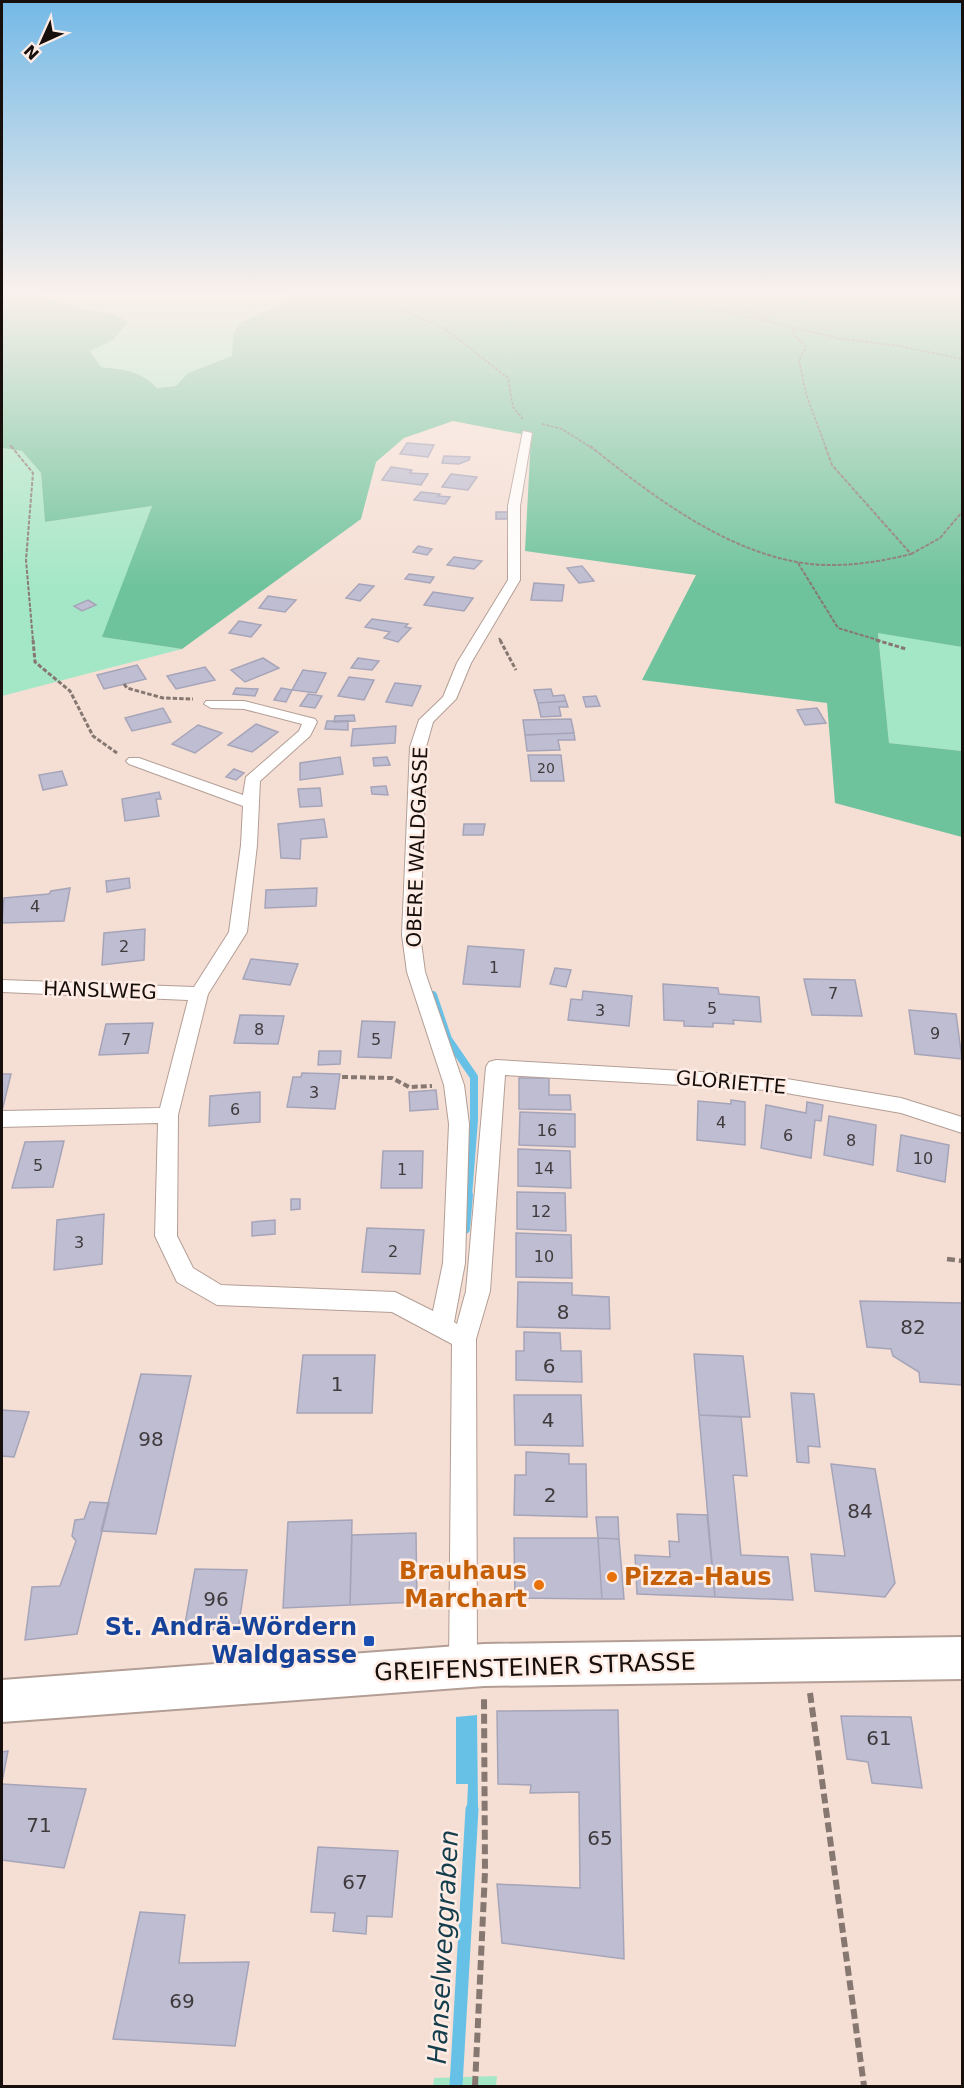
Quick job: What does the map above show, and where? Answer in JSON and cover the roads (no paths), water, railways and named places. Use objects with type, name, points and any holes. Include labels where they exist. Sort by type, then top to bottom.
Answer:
[{"type":"main road","name":"GREIFENSTEINER STRASSE","points":[[2,1701],[231,1682],[474,1666],[963,1658]]},
{"type":"street","name":"OBERE WALDGASSE","points":[[441,1327],[454,1263],[459,1124],[454,1085],[416,972],[411,935],[418,747],[426,720],[449,699],[465,663],[514,580],[514,506],[525,426]]},
{"type":"street","points":[[210,704],[244,705],[310,722],[305,733],[252,780],[249,844],[238,932],[199,994],[168,1115],[166,1236],[184,1275],[217,1295],[395,1302],[464,1339],[474,1666]]},
{"type":"street","points":[[134,761],[250,803]]},
{"type":"street","name":"HANSLWEG","points":[[2,986],[199,994]]},
{"type":"street","name":"GLORIETTE","points":[[464,1339],[478,1291],[496,1067],[769,1083],[901,1106],[963,1125]]},
{"type":"street","points":[[2,1119],[168,1115]]},
{"type":"water","points":[[477,1715],[478,1809],[467,1809],[468,1784],[456,1784],[456,1717]]},
{"type":"waterway","name":"Hanselweggraben","points":[[433,995],[448,1039],[474,1077],[474,1120],[468,1197]]},
{"type":"waterway","name":"Hanselweggraben","points":[[465,1229],[468,1195]]},
{"type":"waterway","name":"Hanselweggraben","points":[[456,2086],[472,1809]]},
{"type":"place","name":"Pizza-Haus","points":[[612,1577]]},
{"type":"place","name":"Brauhaus Marchart","points":[[539,1585]]},
{"type":"place","name":"St. Andrä-Wördern Waldgasse","points":[[369,1641]]}]
